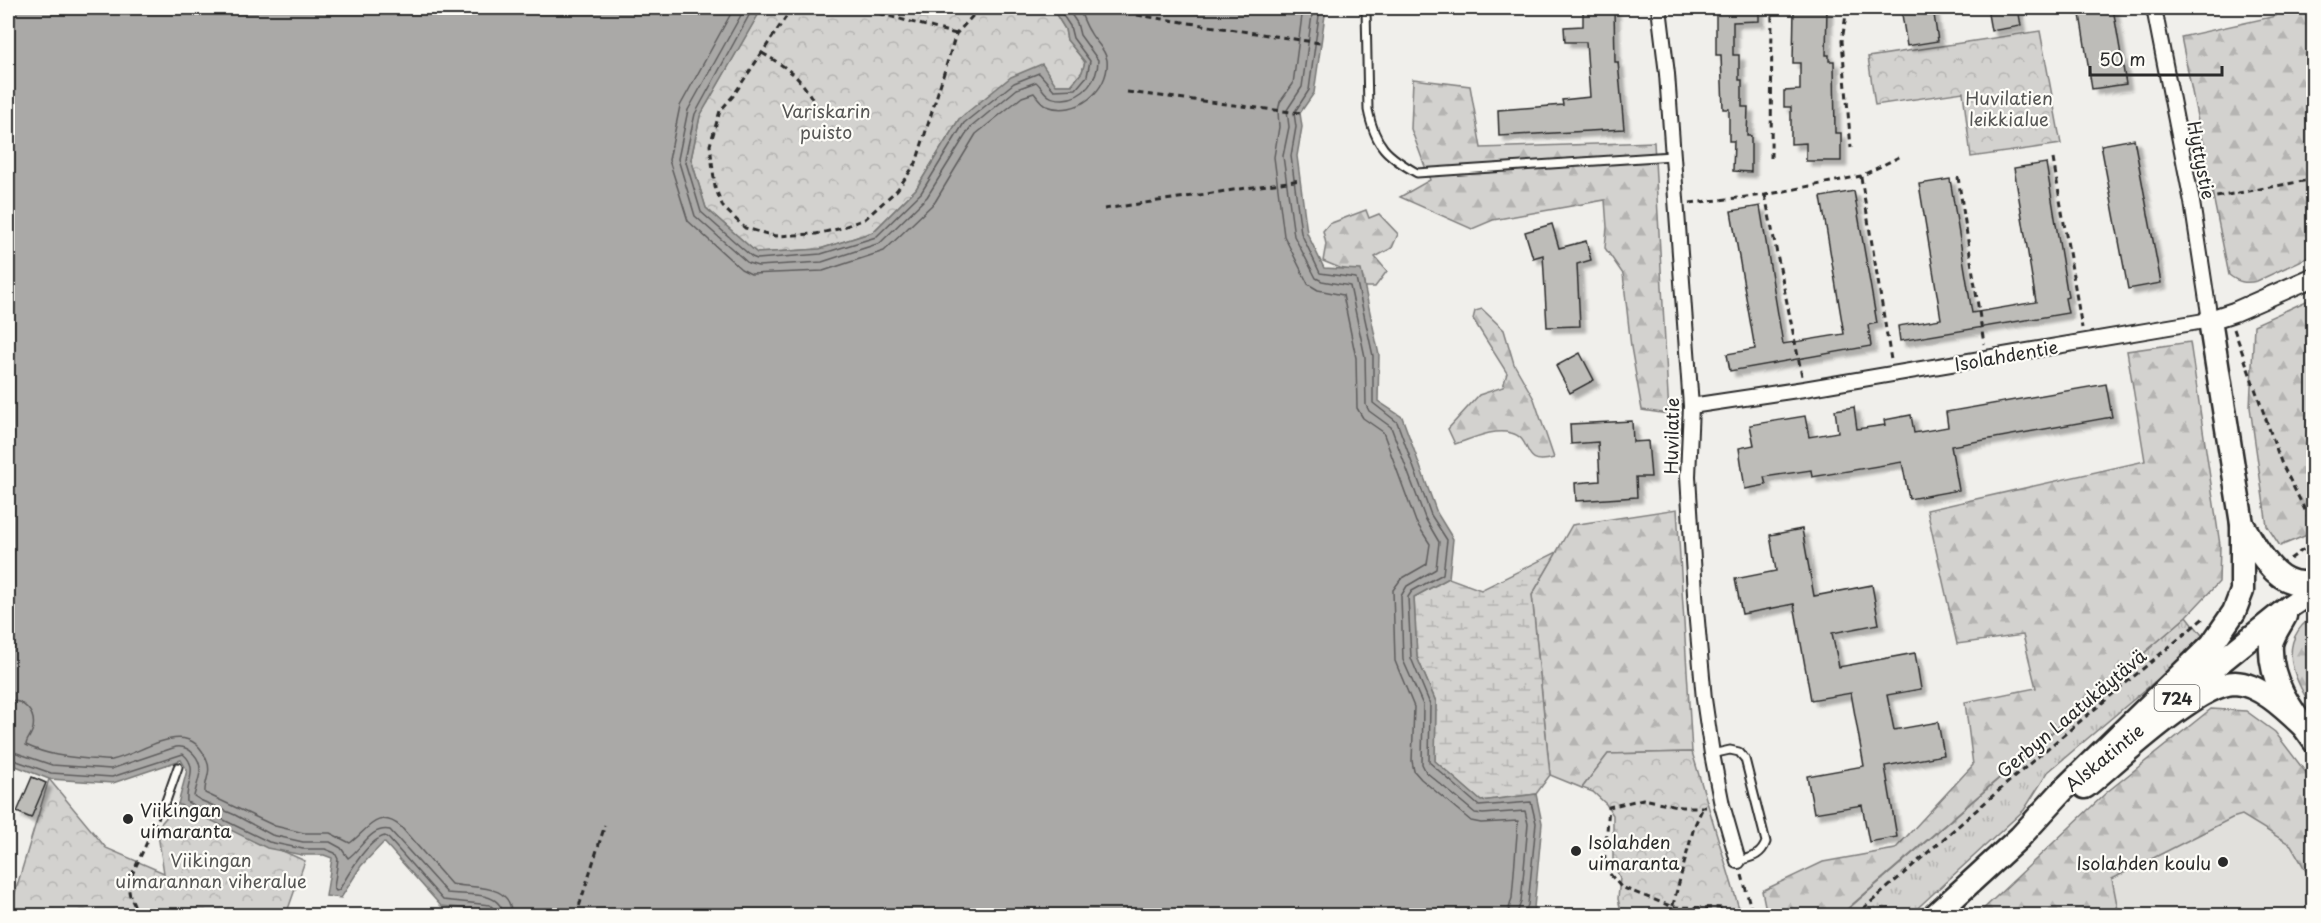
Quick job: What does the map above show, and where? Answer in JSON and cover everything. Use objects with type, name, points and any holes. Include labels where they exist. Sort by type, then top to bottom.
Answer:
[{"type":"main road","points":[[2064,789],[2212,644],[2234,612],[2242,591],[2242,524],[2210,320]]},
{"type":"main road","points":[[2242,524],[2273,571],[2290,581],[2304,584],[2313,581]]},
{"type":"main road","name":"Alskatintie","points":[[1934,915],[2020,837],[2064,789],[2290,606],[2313,590]]},
{"type":"main road","points":[[2290,606],[2271,643],[2273,667],[2281,694],[2309,734]]},
{"type":"main road","points":[[2020,837],[2174,714],[2198,697],[2219,687],[2235,683],[2258,690],[2278,702],[2309,734]]},
{"type":"street","name":"Huvilatie","points":[[1659,8],[1667,74],[1691,406],[1688,476],[1690,544],[1704,699],[1722,805],[1738,861]]},
{"type":"street","name":"Hyttystie","points":[[2154,8],[2192,202],[2210,320]]},
{"type":"street","name":"Isolahdentie","points":[[1691,406],[2210,320],[2234,312],[2313,277]]},
{"type":"lane","points":[[1366,8],[1368,110],[1371,127],[1379,144],[1393,160],[1417,173],[1672,156]]},
{"type":"lane","points":[[1712,754],[1730,750],[1739,752],[1745,759],[1766,842],[1762,851],[1756,856],[1738,861]]},
{"type":"lane","points":[[166,801],[178,767]]},
{"type":"path","points":[[792,8],[734,96],[720,111],[710,145],[715,187],[723,207],[745,228],[775,236],[816,234],[866,219],[897,190],[916,163],[956,34],[980,8]]},
{"type":"path","points":[[859,8],[956,34]]},
{"type":"path","points":[[1771,158],[1772,8]]},
{"type":"path","points":[[1847,8],[1842,40],[1851,148]]},
{"type":"path","points":[[1137,15],[1320,43]]},
{"type":"path","points":[[762,53],[790,69],[802,82],[817,108]]},
{"type":"path","points":[[1127,92],[1300,113]]},
{"type":"path","points":[[1676,204],[1765,195],[1861,176],[1903,155]]},
{"type":"path","points":[[2053,159],[2084,341]]},
{"type":"path","points":[[1861,176],[1893,374]]},
{"type":"path","points":[[1958,177],[1986,358]]},
{"type":"path","points":[[2192,202],[2313,179]]},
{"type":"path","points":[[1104,209],[1301,180]]},
{"type":"path","points":[[1765,195],[1804,389]]},
{"type":"path","points":[[2234,312],[2234,330],[2281,462],[2313,528]]},
{"type":"path","points":[[2273,571],[2313,542]]},
{"type":"path","name":"Gerbyn Laatukäytävä","points":[[1855,915],[2214,610]]},
{"type":"path","points":[[1670,915],[1673,907],[1694,827],[1703,807],[1682,807],[1643,799],[1609,807],[1604,867],[1621,887],[1673,907],[1722,908],[1752,915],[1738,861]]},
{"type":"path","points":[[134,915],[135,902],[129,893],[129,881],[166,801]]},
{"type":"path","points":[[576,915],[605,825]]},
{"type":"path","points":[[2295,910],[2297,915]]},
{"type":"shaded area","name":"Isolahden koulu","points":[[2242,815],[2291,845],[2313,883],[2311,916],[2119,915],[2112,880]]},
{"type":"green space","name":"Variskarin puisto","points":[[762,8],[1052,8],[1065,29],[1067,40],[1085,62],[1082,72],[1071,85],[1056,85],[959,119],[916,189],[873,232],[820,249],[757,253],[706,208],[691,159],[700,116]]},
{"type":"green space","points":[[2275,8],[2313,8],[2313,255],[2257,281],[2245,282],[2229,275],[2181,37],[2276,16]]},
{"type":"green space","name":"Huvilatien leikkialue","points":[[2040,31],[2061,144],[1971,157],[1963,92],[1875,105],[1868,57]]},
{"type":"green space","points":[[1413,79],[1470,86],[1481,148],[1654,142],[1669,414],[1642,410],[1631,347],[1623,274],[1605,248],[1607,227],[1605,200],[1493,220],[1472,229],[1400,197],[1430,180],[1411,129]]},
{"type":"green space","points":[[1366,210],[1369,218],[1379,214],[1398,234],[1392,248],[1375,257],[1387,271],[1375,287],[1365,287],[1361,273],[1323,261],[1326,244],[1323,231],[1329,224]]},
{"type":"green space","points":[[2313,298],[2313,530],[2307,535],[2280,546],[2267,526],[2250,407],[2254,325]]},
{"type":"green space","points":[[1482,309],[1504,330],[1514,364],[1534,399],[1554,458],[1536,459],[1531,456],[1518,436],[1504,432],[1483,435],[1455,444],[1448,429],[1479,395],[1503,387],[1507,373],[1473,319],[1475,311]]},
{"type":"green space","points":[[2190,342],[2220,545],[2219,582],[2187,616],[1840,915],[1767,915],[1762,891],[1823,862],[1895,849],[1973,765],[1965,702],[2036,688],[2023,635],[1957,644],[1927,510],[2145,461],[2127,351]]},
{"type":"green space","points":[[1677,509],[1692,752],[1608,754],[1582,788],[1550,775],[1532,595],[1572,525]]},
{"type":"green space","points":[[1557,552],[1532,595],[1550,775],[1536,794],[1481,801],[1435,761],[1436,702],[1417,657],[1414,597],[1449,578],[1481,590]]},
{"type":"green space","points":[[2187,616],[2205,639],[2048,772],[2024,810],[1910,915],[1840,916]]},
{"type":"green space","points":[[2313,616],[2313,709],[2294,673],[2291,649],[2302,626]]},
{"type":"green space","points":[[2211,709],[2246,711],[2275,732],[2313,782],[2313,883],[2291,845],[2242,815],[2112,879],[2119,915],[1977,915],[2107,792]]},
{"type":"green space","points":[[1692,752],[1741,915],[1622,915],[1618,899],[1620,878],[1613,863],[1613,815],[1606,804],[1593,792],[1582,788],[1608,754]]},
{"type":"green space","name":"Viikingan uimarannan viheralue","points":[[49,779],[106,848],[164,873],[157,828],[178,804],[305,861],[287,912],[283,915],[8,916]]},
{"type":"water","points":[[8,8],[762,8],[700,116],[691,159],[706,208],[757,253],[820,249],[873,232],[916,189],[959,119],[1011,77],[1042,64],[1056,85],[1072,85],[1082,72],[1085,62],[1067,40],[1065,29],[1052,8],[1326,8],[1314,93],[1300,113],[1302,127],[1297,156],[1307,233],[1324,268],[1361,270],[1379,355],[1378,401],[1402,417],[1437,513],[1453,539],[1449,578],[1414,597],[1417,657],[1436,702],[1435,761],[1481,801],[1536,794],[1542,823],[1534,908],[1528,916],[489,915],[489,911],[441,906],[384,842],[361,866],[341,898],[326,896],[332,858],[267,848],[178,804],[187,770],[181,760],[113,783],[49,779],[8,763],[8,732],[11,723],[8,722]]},
{"type":"building","points":[[1583,8],[1614,8],[1615,62],[1618,62],[1624,129],[1499,136],[1498,110],[1563,105],[1562,100],[1590,97],[1586,42],[1565,42],[1564,27],[1583,26]]},
{"type":"building","points":[[1716,8],[1759,8],[1759,21],[1733,22],[1733,55],[1739,55],[1742,107],[1748,107],[1747,136],[1751,136],[1751,172],[1733,171],[1734,141],[1729,141],[1729,109],[1723,109],[1721,55],[1716,55]]},
{"type":"building","points":[[1794,8],[1827,8],[1826,55],[1829,55],[1829,61],[1834,61],[1835,133],[1841,133],[1841,161],[1806,161],[1806,143],[1791,144],[1791,107],[1784,107],[1784,91],[1800,90],[1800,63],[1793,63]]},
{"type":"building","points":[[1901,8],[1933,8],[1938,41],[1907,46]]},
{"type":"building","points":[[1987,8],[2018,8],[2021,26],[1991,31]]},
{"type":"building","points":[[2079,8],[2113,8],[2126,84],[2092,89]]},
{"type":"building","points":[[2134,139],[2161,283],[2128,289],[2101,145]]},
{"type":"building","points":[[2046,163],[2068,297],[2065,298],[2068,313],[1900,341],[1898,326],[1941,319],[1919,184],[1950,179],[1972,313],[2036,302],[2014,168]]},
{"type":"building","points":[[1854,191],[1877,323],[1868,325],[1871,346],[1730,371],[1727,354],[1755,349],[1731,211],[1760,206],[1783,344],[1844,334],[1821,197]]},
{"type":"building","points":[[1552,224],[1559,248],[1586,241],[1591,260],[1577,264],[1580,326],[1547,327],[1543,255],[1533,258],[1525,232]]},
{"type":"building","points":[[1580,353],[1594,380],[1570,393],[1556,366]]},
{"type":"building","points":[[2106,384],[2112,417],[1951,446],[1959,490],[1909,499],[1902,462],[1812,477],[1811,470],[1764,477],[1766,485],[1745,489],[1739,448],[1754,445],[1750,425],[1805,416],[1809,437],[1838,432],[1835,410],[1854,407],[1857,429],[1885,425],[1884,420],[1911,415],[1914,433],[1948,427],[1946,412]]},
{"type":"building","points":[[1632,421],[1633,442],[1648,441],[1651,477],[1636,477],[1637,497],[1576,501],[1575,483],[1600,481],[1598,442],[1571,444],[1570,424]]},
{"type":"building","points":[[1802,529],[1814,596],[1872,585],[1879,624],[1832,633],[1839,667],[1915,653],[1921,689],[1887,695],[1894,730],[1938,722],[1944,755],[1885,766],[1897,837],[1869,842],[1862,805],[1814,813],[1807,776],[1864,766],[1851,693],[1811,700],[1794,604],[1742,614],[1735,579],[1776,571],[1770,535]]},
{"type":"building","points":[[32,777],[46,783],[31,818],[17,812]]},
{"type":"place","name":"Viikingan uimaranta","points":[[128,819]]},
{"type":"place","name":"Isolahden uimaranta","points":[[1576,851]]},
{"type":"place","name":"Isolahden koulu","points":[[2223,862]]}]
